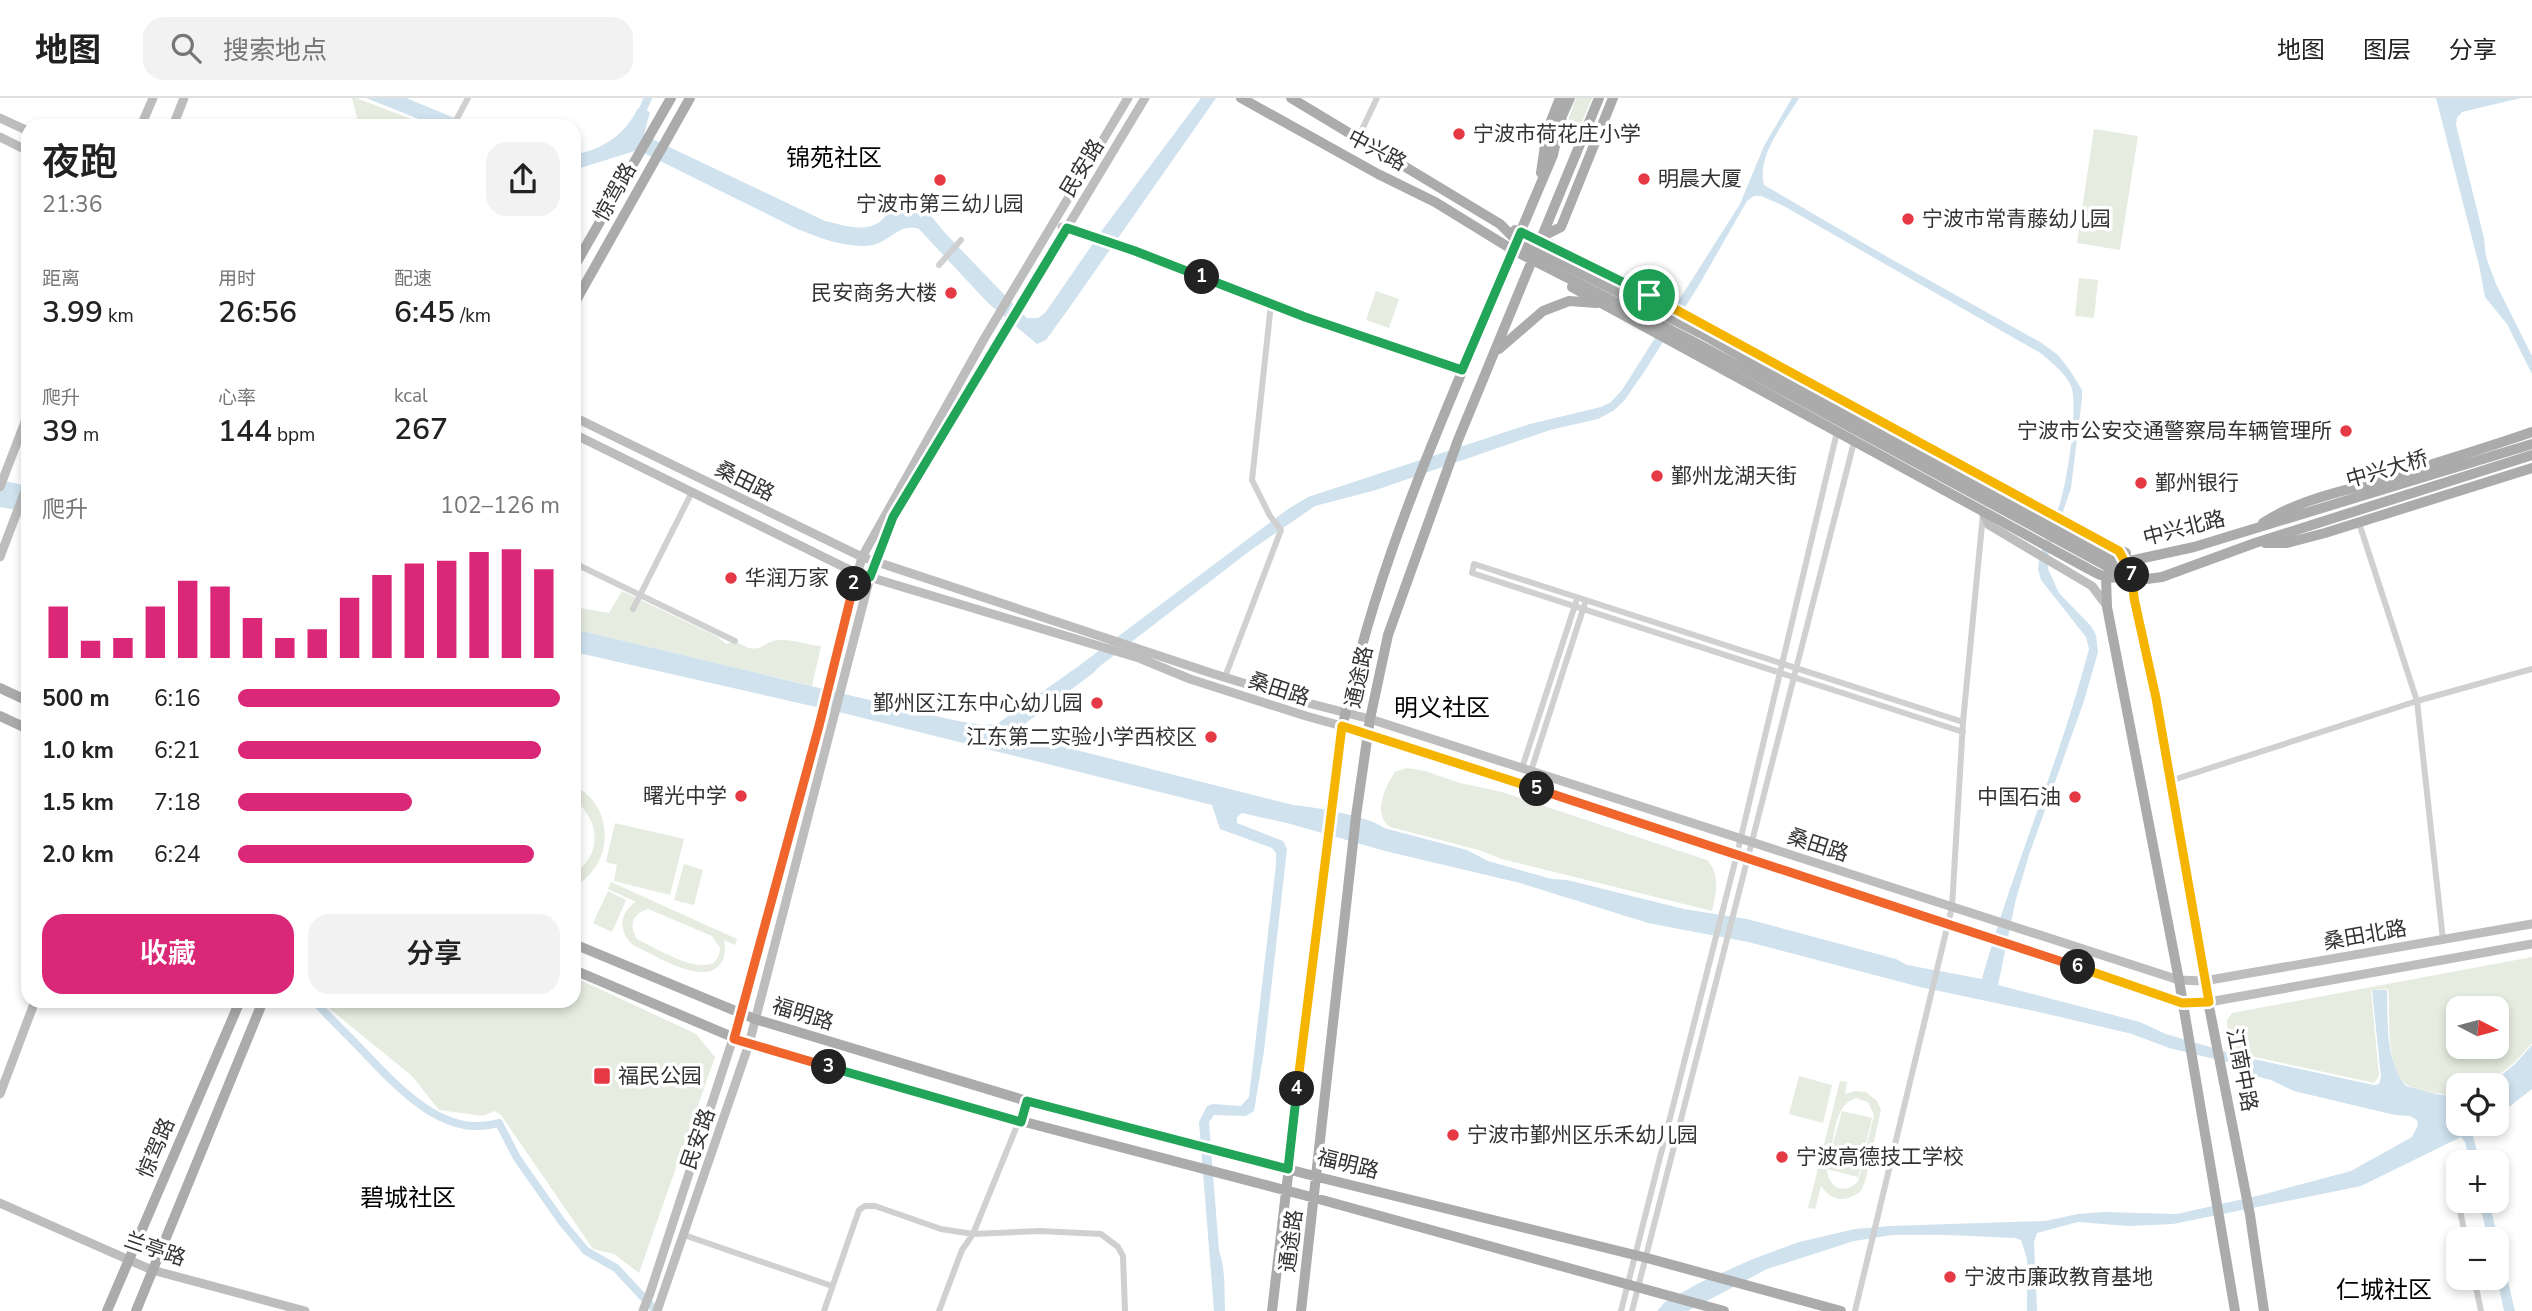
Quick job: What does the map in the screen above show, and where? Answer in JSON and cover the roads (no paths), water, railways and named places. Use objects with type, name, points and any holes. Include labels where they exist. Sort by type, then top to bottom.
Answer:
[{"type":"main road","points":[[144,119],[153,98]]},
{"type":"main road","points":[[176,119],[184,98]]},
{"type":"main road","name":"惊驾路","points":[[581,255],[671,98]]},
{"type":"main road","name":"惊驾路","points":[[581,292],[690,98]]},
{"type":"main road","name":"民安路","points":[[643,1311],[734,1039],[862,557],[994,322],[1128,98]]},
{"type":"main road","name":"民安路","points":[[657,1311],[748,1044],[870,577],[893,517],[1145,98]]},
{"type":"main road","name":"中兴路","points":[[1241,98],[1434,202],[1493,238],[1537,251],[1639,308],[1887,438],[2045,534],[2061,536],[2115,564],[2128,576]]},
{"type":"main road","name":"中兴路","points":[[1291,98],[1500,224],[1516,244],[1537,251],[1695,337]]},
{"type":"main road","points":[[1540,186],[1547,131],[1560,98]]},
{"type":"main road","points":[[1053,223],[1367,339],[1462,370],[1553,155],[1570,98]]},
{"type":"main road","points":[[1492,356],[1599,98]]},
{"type":"main road","points":[[1537,251],[1561,227],[1613,98]]},
{"type":"main road","points":[[0,118],[21,128]]},
{"type":"main road","points":[[0,137],[21,148]]},
{"type":"main road","name":"中兴路","points":[[1537,251],[1598,303],[1639,308]]},
{"type":"main road","points":[[1492,356],[1543,311],[1569,301],[1598,303]]},
{"type":"main road","points":[[1695,337],[1837,432],[1983,512],[2045,534],[2061,536],[2115,564],[2107,607],[2179,980],[2235,1311]]},
{"type":"main road","name":"通途路","points":[[1301,1311],[1367,733],[1388,635],[1458,440],[1492,356]]},
{"type":"main road","name":"通途路","points":[[1272,1311],[1344,712],[1389,554],[1462,370]]},
{"type":"main road","name":"桑田路","points":[[581,420],[862,557],[1099,642]]},
{"type":"main road","points":[[1,484],[21,432]]},
{"type":"main road","points":[[2252,530],[2280,512],[2474,453],[2532,432]]},
{"type":"main road","name":"桑田路","points":[[581,437],[856,573],[1099,642]]},
{"type":"main road","name":"中兴大桥","points":[[2255,543],[2455,474],[2532,444]]},
{"type":"main road","name":"中兴大桥","points":[[2252,530],[2532,455]]},
{"type":"main road","points":[[2255,543],[2287,543],[2532,468]]},
{"type":"main road","points":[[0,557],[21,500]]},
{"type":"main road","name":"中兴北路","points":[[2115,564],[2194,547],[2252,530]]},
{"type":"main road","points":[[2045,534],[2050,562],[2092,586],[2107,607]]},
{"type":"main road","name":"中兴北路","points":[[2128,576],[2147,579],[2162,577],[2255,543]]},
{"type":"main road","name":"江南中路","points":[[2128,576],[2156,698],[2204,981],[2246,1191],[2264,1311]]},
{"type":"main road","points":[[1099,642],[1140,654]]},
{"type":"main road","name":"桑田路","points":[[1140,654],[1370,719],[2179,980],[2204,981]]},
{"type":"main road","name":"桑田路","points":[[1140,654],[1191,679],[1367,733],[2182,1003],[2209,1002]]},
{"type":"main road","points":[[0,688],[21,698]]},
{"type":"main road","points":[[0,716],[21,726]]},
{"type":"main road","name":"桑田北路","points":[[2204,981],[2532,924]]},
{"type":"main road","name":"桑田北路","points":[[2209,1002],[2532,944]]},
{"type":"main road","name":"福明路","points":[[581,947],[755,1019],[1027,1101],[1318,1177],[1641,1256],[1841,1311]]},
{"type":"main road","name":"福明路","points":[[581,973],[748,1044],[1021,1122],[1315,1198],[1724,1311]]},
{"type":"main road","points":[[0,1094],[32,1008]]},
{"type":"main road","name":"惊驾路","points":[[107,1311],[237,1008]]},
{"type":"main road","name":"惊驾路","points":[[136,1311],[260,1008]]},
{"type":"main road","name":"兰亭路","points":[[0,1203],[152,1270],[305,1311]]},
{"type":"street","points":[[456,119],[468,98]]},
{"type":"street","points":[[1358,138],[1377,98]]},
{"type":"street","points":[[939,265],[961,240]]},
{"type":"street","points":[[1225,677],[1281,530],[1270,516],[1252,480],[1271,304]]},
{"type":"street","points":[[1621,1311],[1633,1287],[1641,1256],[1837,432]]},
{"type":"street","points":[[1632,1311],[1633,1287],[1735,914],[1854,442]]},
{"type":"street","points":[[633,608],[692,492]]},
{"type":"street","points":[[1855,1311],[1952,907],[1963,722],[1983,512]]},
{"type":"street","points":[[2359,523],[2417,701],[2443,940]]},
{"type":"street","points":[[1963,722],[1474,564],[1472,573],[1963,732]]},
{"type":"street","points":[[581,566],[735,641]]},
{"type":"street","points":[[1526,769],[1578,597]]},
{"type":"street","points":[[1526,769],[1586,600]]},
{"type":"street","points":[[2170,781],[2417,701],[2532,669]]},
{"type":"street","points":[[939,1311],[962,1250],[973,1234],[1021,1122],[1027,1101]]},
{"type":"street","points":[[824,1311],[859,1210],[865,1206],[875,1206],[941,1229],[973,1234],[1040,1231],[1101,1234],[1118,1247],[1123,1256],[1125,1311]]},
{"type":"street","points":[[684,1235],[832,1286]]},
{"type":"street","points":[[2477,1290],[2481,1311]]},
{"type":"water","points":[[366,98],[406,98],[457,119],[418,119]]},
{"type":"water","points":[[1201,98],[1216,98],[1046,340],[1037,344],[988,303],[919,229],[905,228],[873,245],[846,244],[795,228],[638,150],[581,168],[581,153],[604,145],[620,133],[638,108],[650,112],[644,135],[825,221],[869,227],[882,220],[897,202],[906,201],[923,206],[945,233],[1027,318],[1038,318],[1045,313],[1103,229]]},
{"type":"water","points":[[1792,98],[1799,98],[1768,151],[1764,163],[1764,185],[2040,342],[2058,355],[2082,390],[2071,488],[2048,556],[2048,569],[2059,593],[2091,626],[2096,635],[2098,652],[2084,701],[2029,855],[2016,899],[1998,985],[2140,1022],[2166,1034],[2240,1056],[2374,1085],[2379,1084],[2381,1077],[2372,990],[2387,990],[2389,1041],[2399,1076],[2406,1086],[2446,1095],[2446,1136],[2473,1136],[2477,1150],[2467,1150],[2461,1137],[2361,1186],[2173,1224],[2128,1226],[2078,1222],[2037,1233],[2034,1242],[2037,1311],[2027,1311],[2027,1259],[2021,1240],[1947,1235],[1892,1235],[1854,1241],[1767,1269],[1688,1311],[1657,1311],[1665,1302],[1699,1283],[1753,1259],[1799,1242],[1855,1229],[2045,1221],[2103,1212],[2177,1214],[2261,1195],[2351,1171],[2412,1137],[2418,1125],[2417,1120],[2410,1116],[2395,1115],[2294,1091],[2271,1080],[2251,1075],[2231,1063],[2169,1048],[2132,1034],[1920,987],[1748,942],[1648,923],[1520,883],[1242,813],[1237,817],[1237,823],[1283,841],[1287,849],[1264,1051],[1254,1111],[1246,1116],[1214,1115],[1209,1122],[1219,1251],[1225,1288],[1225,1311],[1214,1311],[1199,1122],[1207,1106],[1241,1106],[1249,1097],[1276,865],[1276,853],[1272,848],[1220,829],[1212,805],[843,713],[581,654],[581,631],[953,720],[981,725],[997,724],[1308,497],[1530,424],[1601,407],[1611,402],[1622,390],[1740,204],[1764,146]],"holes":[[[1754,196],[1761,196],[1782,205],[2042,354],[2071,386],[2074,409],[2066,479],[2041,552],[2038,569],[2041,580],[2086,637],[2089,649],[1982,979],[1907,965],[1896,959],[1747,919],[1684,909],[1567,880],[1552,879],[1488,861],[1467,850],[1384,828],[1354,816],[1293,805],[1021,736],[1020,729],[1023,725],[1251,550],[1315,506],[1376,490],[1550,430],[1598,419],[1613,411],[1624,401],[1646,369],[1699,285],[1747,201]]]},
{"type":"water","points":[[2436,98],[2521,98],[2462,112],[2456,125],[2484,238],[2486,257],[2496,284],[2532,356],[2532,374],[2507,324],[2485,297]]},
{"type":"water","points":[[0,480],[21,484],[21,511],[0,507]]},
{"type":"water","points":[[2532,1045],[2532,1089],[2509,1107],[2509,1073],[2504,1073]]},
{"type":"water","points":[[2482,1213],[2492,1213],[2495,1227],[2485,1227]]},
{"type":"water","points":[[2509,1286],[2515,1311],[2504,1311],[2500,1290],[2509,1290]]},
{"type":"waterway","points":[[639,118],[648,98]]},
{"type":"waterway","points":[[321,1008],[388,1077],[421,1105],[458,1124],[478,1126],[499,1123],[517,1158],[586,1251],[616,1268],[656,1311]]},
{"type":"place","name":"宁波市荷花庄小学","points":[[1459,134]]},
{"type":"place","name":"明晨大厦","points":[[1644,179]]},
{"type":"place","name":"宁波市第三幼儿园","points":[[940,180]]},
{"type":"place","name":"宁波市常青藤幼儿园","points":[[1908,219]]},
{"type":"place","name":"民安商务大楼","points":[[951,293]]},
{"type":"place","name":"宁波市公安交通警察局车辆管理所","points":[[2346,431]]},
{"type":"place","name":"鄞州龙湖天街","points":[[1657,476]]},
{"type":"place","name":"鄞州银行","points":[[2141,483]]},
{"type":"place","name":"华润万家","points":[[731,578]]},
{"type":"place","name":"鄞州区江东中心幼儿园","points":[[1097,703]]},
{"type":"place","name":"江东第二实验小学西校区","points":[[1211,737]]},
{"type":"place","name":"曙光中学","points":[[741,796]]},
{"type":"place","name":"中国石油","points":[[2075,797]]},
{"type":"place","name":"福民公园","points":[[602,1076]]},
{"type":"place","name":"宁波市鄞州区乐禾幼儿园","points":[[1453,1135]]},
{"type":"place","name":"宁波高德技工学校","points":[[1782,1157]]},
{"type":"place","name":"宁波市廉政教育基地","points":[[1950,1277]]},
{"type":"district","name":"锦苑社区","points":[[834,158]]},
{"type":"district","name":"明义社区","points":[[1442,708]]},
{"type":"district","name":"碧城社区","points":[[408,1198]]},
{"type":"district","name":"仁城社区","points":[[2384,1290]]}]
